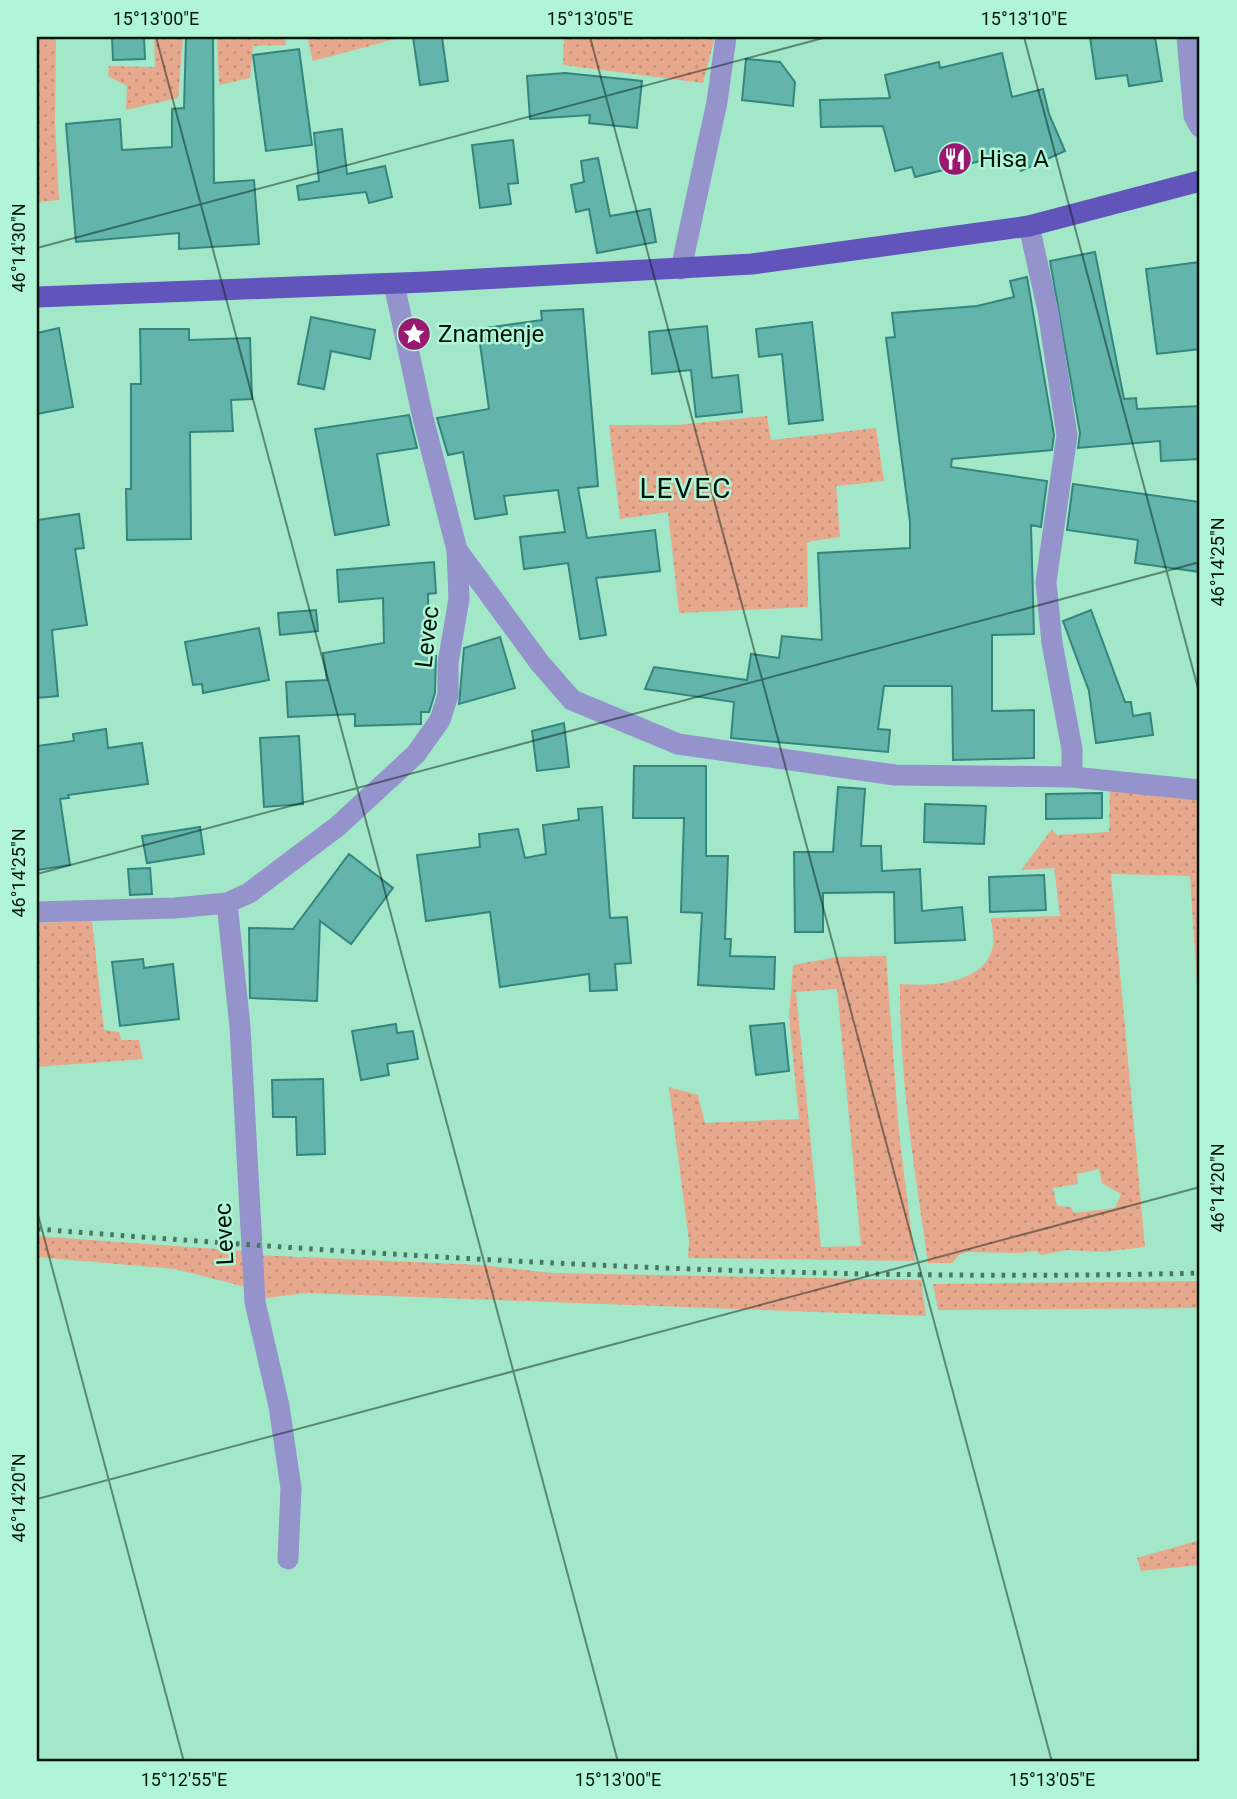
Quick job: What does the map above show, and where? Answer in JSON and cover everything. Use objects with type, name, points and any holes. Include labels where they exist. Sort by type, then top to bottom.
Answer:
[{"type":"main road","points":[[37,297],[394,284],[681,269],[869,250],[1029,226],[1200,181]]},
{"type":"street","points":[[681,269],[717,102],[726,37]]},
{"type":"street","points":[[1187,37],[1194,116],[1200,127]]},
{"type":"street","points":[[1029,226],[1048,311],[1067,435],[1045,582],[1052,643],[1072,749],[1072,777]]},
{"type":"street","name":"Levec","points":[[37,912],[228,903],[249,893],[338,826],[416,754],[440,720],[447,695],[448,663],[458,599],[457,550],[423,418],[394,284]]},
{"type":"street","points":[[457,550],[539,662],[572,700],[678,744],[895,775],[1072,777],[1200,790]]},
{"type":"street","name":"Levec","points":[[228,903],[240,1027],[255,1302],[279,1406],[291,1488],[288,1559]]},
{"type":"shaded area","points":[[37,37],[56,37],[55,122],[59,200],[37,202]]},
{"type":"shaded area","points":[[154,37],[183,37],[178,98],[126,110],[127,86],[108,76],[109,66],[155,67]]},
{"type":"shaded area","points":[[217,37],[285,37],[286,45],[253,46],[250,78],[219,85]]},
{"type":"shaded area","points":[[307,37],[403,37],[313,61]]},
{"type":"shaded area","points":[[564,37],[715,37],[703,83],[563,65]]},
{"type":"shaded area","points":[[767,416],[771,440],[876,428],[884,481],[836,486],[840,537],[807,542],[808,607],[679,613],[668,512],[620,519],[609,425],[677,425]]},
{"type":"shaded area","points":[[1110,788],[1200,801],[1200,1031],[1190,876],[1111,874],[1145,1247],[1103,1252],[1067,1250],[1041,1255],[1036,1251],[968,1252],[960,1254],[952,1263],[928,1263],[905,1089],[900,984],[926,985],[956,980],[980,968],[989,958],[993,945],[991,918],[1060,916],[1054,868],[1021,870],[1052,829],[1057,835],[1109,832]],"holes":[[[1099,1169],[1102,1183],[1121,1194],[1115,1208],[1074,1213],[1071,1207],[1057,1206],[1053,1188],[1078,1184],[1077,1174]]]},
{"type":"shaded area","points":[[92,921],[104,1030],[119,1032],[121,1040],[139,1040],[143,1059],[37,1067],[37,923]]},
{"type":"shaded area","points":[[886,956],[899,1133],[915,1261],[688,1258],[689,1241],[669,1087],[698,1095],[705,1123],[799,1119],[789,1016],[793,965],[837,957]],"holes":[[[837,989],[861,1246],[821,1247],[796,992]]]},
{"type":"shaded area","points":[[37,1236],[244,1251],[246,1287],[175,1269],[37,1257]]},
{"type":"shaded area","points":[[256,1255],[481,1265],[552,1273],[921,1280],[926,1316],[306,1293],[259,1299]]},
{"type":"shaded area","points":[[1200,1281],[1200,1308],[938,1310],[933,1284]]},
{"type":"shaded area","points":[[1200,1540],[1200,1565],[1141,1571],[1137,1558]]},
{"type":"building","points":[[112,37],[144,37],[145,59],[113,60]]},
{"type":"building","points":[[186,37],[213,37],[214,183],[254,180],[259,244],[179,249],[179,233],[76,242],[66,124],[120,119],[122,150],[172,147],[172,109],[184,108]]},
{"type":"building","points":[[413,37],[442,37],[448,81],[420,85]]},
{"type":"building","points":[[1090,37],[1155,37],[1162,81],[1129,86],[1127,75],[1096,79]]},
{"type":"building","points":[[299,49],[312,145],[266,151],[253,55]]},
{"type":"building","points":[[1002,53],[1012,97],[1043,89],[1049,114],[1065,151],[1021,171],[1013,153],[915,177],[912,167],[895,171],[883,126],[821,127],[820,100],[890,98],[885,75],[939,62],[940,68]]},
{"type":"building","points":[[746,59],[780,62],[795,82],[793,106],[742,100]]},
{"type":"building","points":[[565,73],[642,81],[637,128],[589,123],[590,115],[530,119],[527,76]]},
{"type":"building","points":[[342,129],[347,174],[385,166],[392,197],[369,203],[366,192],[299,200],[297,186],[319,181],[314,133]]},
{"type":"building","points":[[513,140],[518,183],[508,184],[511,204],[480,208],[472,145]]},
{"type":"building","points":[[598,158],[610,216],[650,209],[656,242],[597,253],[589,209],[576,212],[571,185],[584,182],[581,161]]},
{"type":"building","points":[[1095,252],[1124,399],[1136,398],[1137,409],[1200,406],[1200,459],[1161,461],[1160,441],[1078,448],[1080,433],[1050,261]]},
{"type":"building","points":[[1200,262],[1200,349],[1157,354],[1146,269]]},
{"type":"building","points":[[1027,277],[1054,435],[1052,450],[952,459],[951,467],[1047,481],[1041,527],[1031,525],[1034,634],[992,635],[992,711],[1034,710],[1034,758],[953,760],[952,686],[884,686],[878,729],[890,730],[888,752],[731,738],[734,702],[645,689],[654,667],[747,680],[751,654],[779,658],[782,636],[822,640],[818,553],[910,548],[910,522],[886,338],[895,337],[892,313],[977,306],[1014,297],[1010,281]]},
{"type":"building","points":[[583,309],[598,486],[578,488],[587,538],[655,530],[660,571],[596,578],[606,635],[580,639],[568,563],[524,569],[520,537],[565,532],[558,490],[504,496],[507,514],[475,519],[463,452],[448,455],[437,418],[489,409],[478,329],[542,320],[541,311]]},
{"type":"building","points":[[311,317],[375,330],[370,359],[331,351],[324,389],[298,384]]},
{"type":"building","points":[[812,322],[823,420],[789,424],[782,354],[759,357],[756,329]]},
{"type":"building","points":[[707,326],[712,378],[738,375],[742,412],[696,417],[691,370],[652,374],[649,332]]},
{"type":"building","points":[[59,328],[73,407],[37,414],[37,333]]},
{"type":"building","points":[[140,329],[189,329],[189,340],[250,338],[252,399],[231,400],[233,431],[190,432],[191,539],[127,540],[126,489],[131,489],[131,384],[141,384]]},
{"type":"building","points":[[409,415],[417,448],[377,454],[389,525],[335,535],[315,429]]},
{"type":"building","points":[[1073,484],[1200,502],[1200,572],[1135,563],[1138,540],[1067,530]]},
{"type":"building","points":[[79,514],[84,548],[75,549],[87,625],[52,630],[58,696],[37,698],[37,520]]},
{"type":"building","points":[[434,562],[436,593],[428,594],[429,658],[436,656],[435,693],[429,712],[421,712],[421,724],[355,726],[355,714],[288,717],[286,682],[327,680],[323,653],[384,643],[383,598],[339,602],[337,570]]},
{"type":"building","points":[[316,610],[318,631],[280,635],[278,613]]},
{"type":"building","points":[[1091,610],[1125,702],[1131,702],[1133,716],[1150,713],[1153,735],[1096,743],[1089,691],[1063,621]]},
{"type":"building","points":[[259,628],[269,680],[203,693],[202,684],[193,685],[185,642]]},
{"type":"building","points":[[500,637],[515,688],[459,704],[464,648]]},
{"type":"building","points":[[564,723],[569,767],[537,771],[532,731]]},
{"type":"building","points":[[106,729],[108,748],[142,743],[148,784],[68,795],[69,798],[60,799],[70,865],[37,870],[37,746],[74,741],[73,734]]},
{"type":"building","points":[[299,736],[303,804],[264,807],[260,738]]},
{"type":"building","points":[[634,766],[706,766],[706,856],[728,856],[725,939],[731,939],[730,956],[775,957],[774,989],[698,985],[702,913],[681,912],[684,818],[633,818]]},
{"type":"building","points":[[838,787],[865,789],[861,846],[881,846],[882,871],[920,869],[922,911],[962,907],[965,940],[895,943],[894,892],[823,893],[823,932],[795,932],[794,852],[833,852]]},
{"type":"building","points":[[1102,793],[1102,818],[1046,819],[1046,794]]},
{"type":"building","points":[[925,804],[986,806],[984,844],[924,842]]},
{"type":"building","points":[[602,807],[610,918],[627,917],[631,963],[615,964],[617,990],[590,991],[589,974],[500,987],[490,912],[426,921],[417,855],[480,847],[479,834],[518,829],[525,858],[546,854],[543,825],[579,820],[578,809]]},
{"type":"building","points":[[200,827],[204,854],[147,863],[142,836]]},
{"type":"building","points":[[349,854],[393,888],[351,944],[320,921],[317,1001],[250,998],[249,928],[293,929]]},
{"type":"building","points":[[150,868],[152,894],[130,895],[128,869]]},
{"type":"building","points":[[1044,875],[1046,910],[990,912],[989,877]]},
{"type":"building","points":[[143,959],[144,968],[173,964],[179,1019],[120,1026],[112,962]]},
{"type":"building","points":[[784,1023],[789,1071],[756,1075],[750,1026]]},
{"type":"building","points":[[396,1024],[397,1033],[413,1031],[418,1059],[387,1064],[389,1075],[361,1080],[352,1031]]},
{"type":"building","points":[[323,1079],[325,1154],[297,1155],[296,1117],[273,1117],[272,1080]]},
{"type":"railway","points":[[37,1229],[327,1250],[618,1266],[909,1275],[1200,1273]]},
{"type":"place","name":"Hisa A","points":[[955,159]]},
{"type":"place","name":"Znamenje","points":[[414,334]]},
{"type":"district","name":"LEVEC","points":[[686,488]]}]
